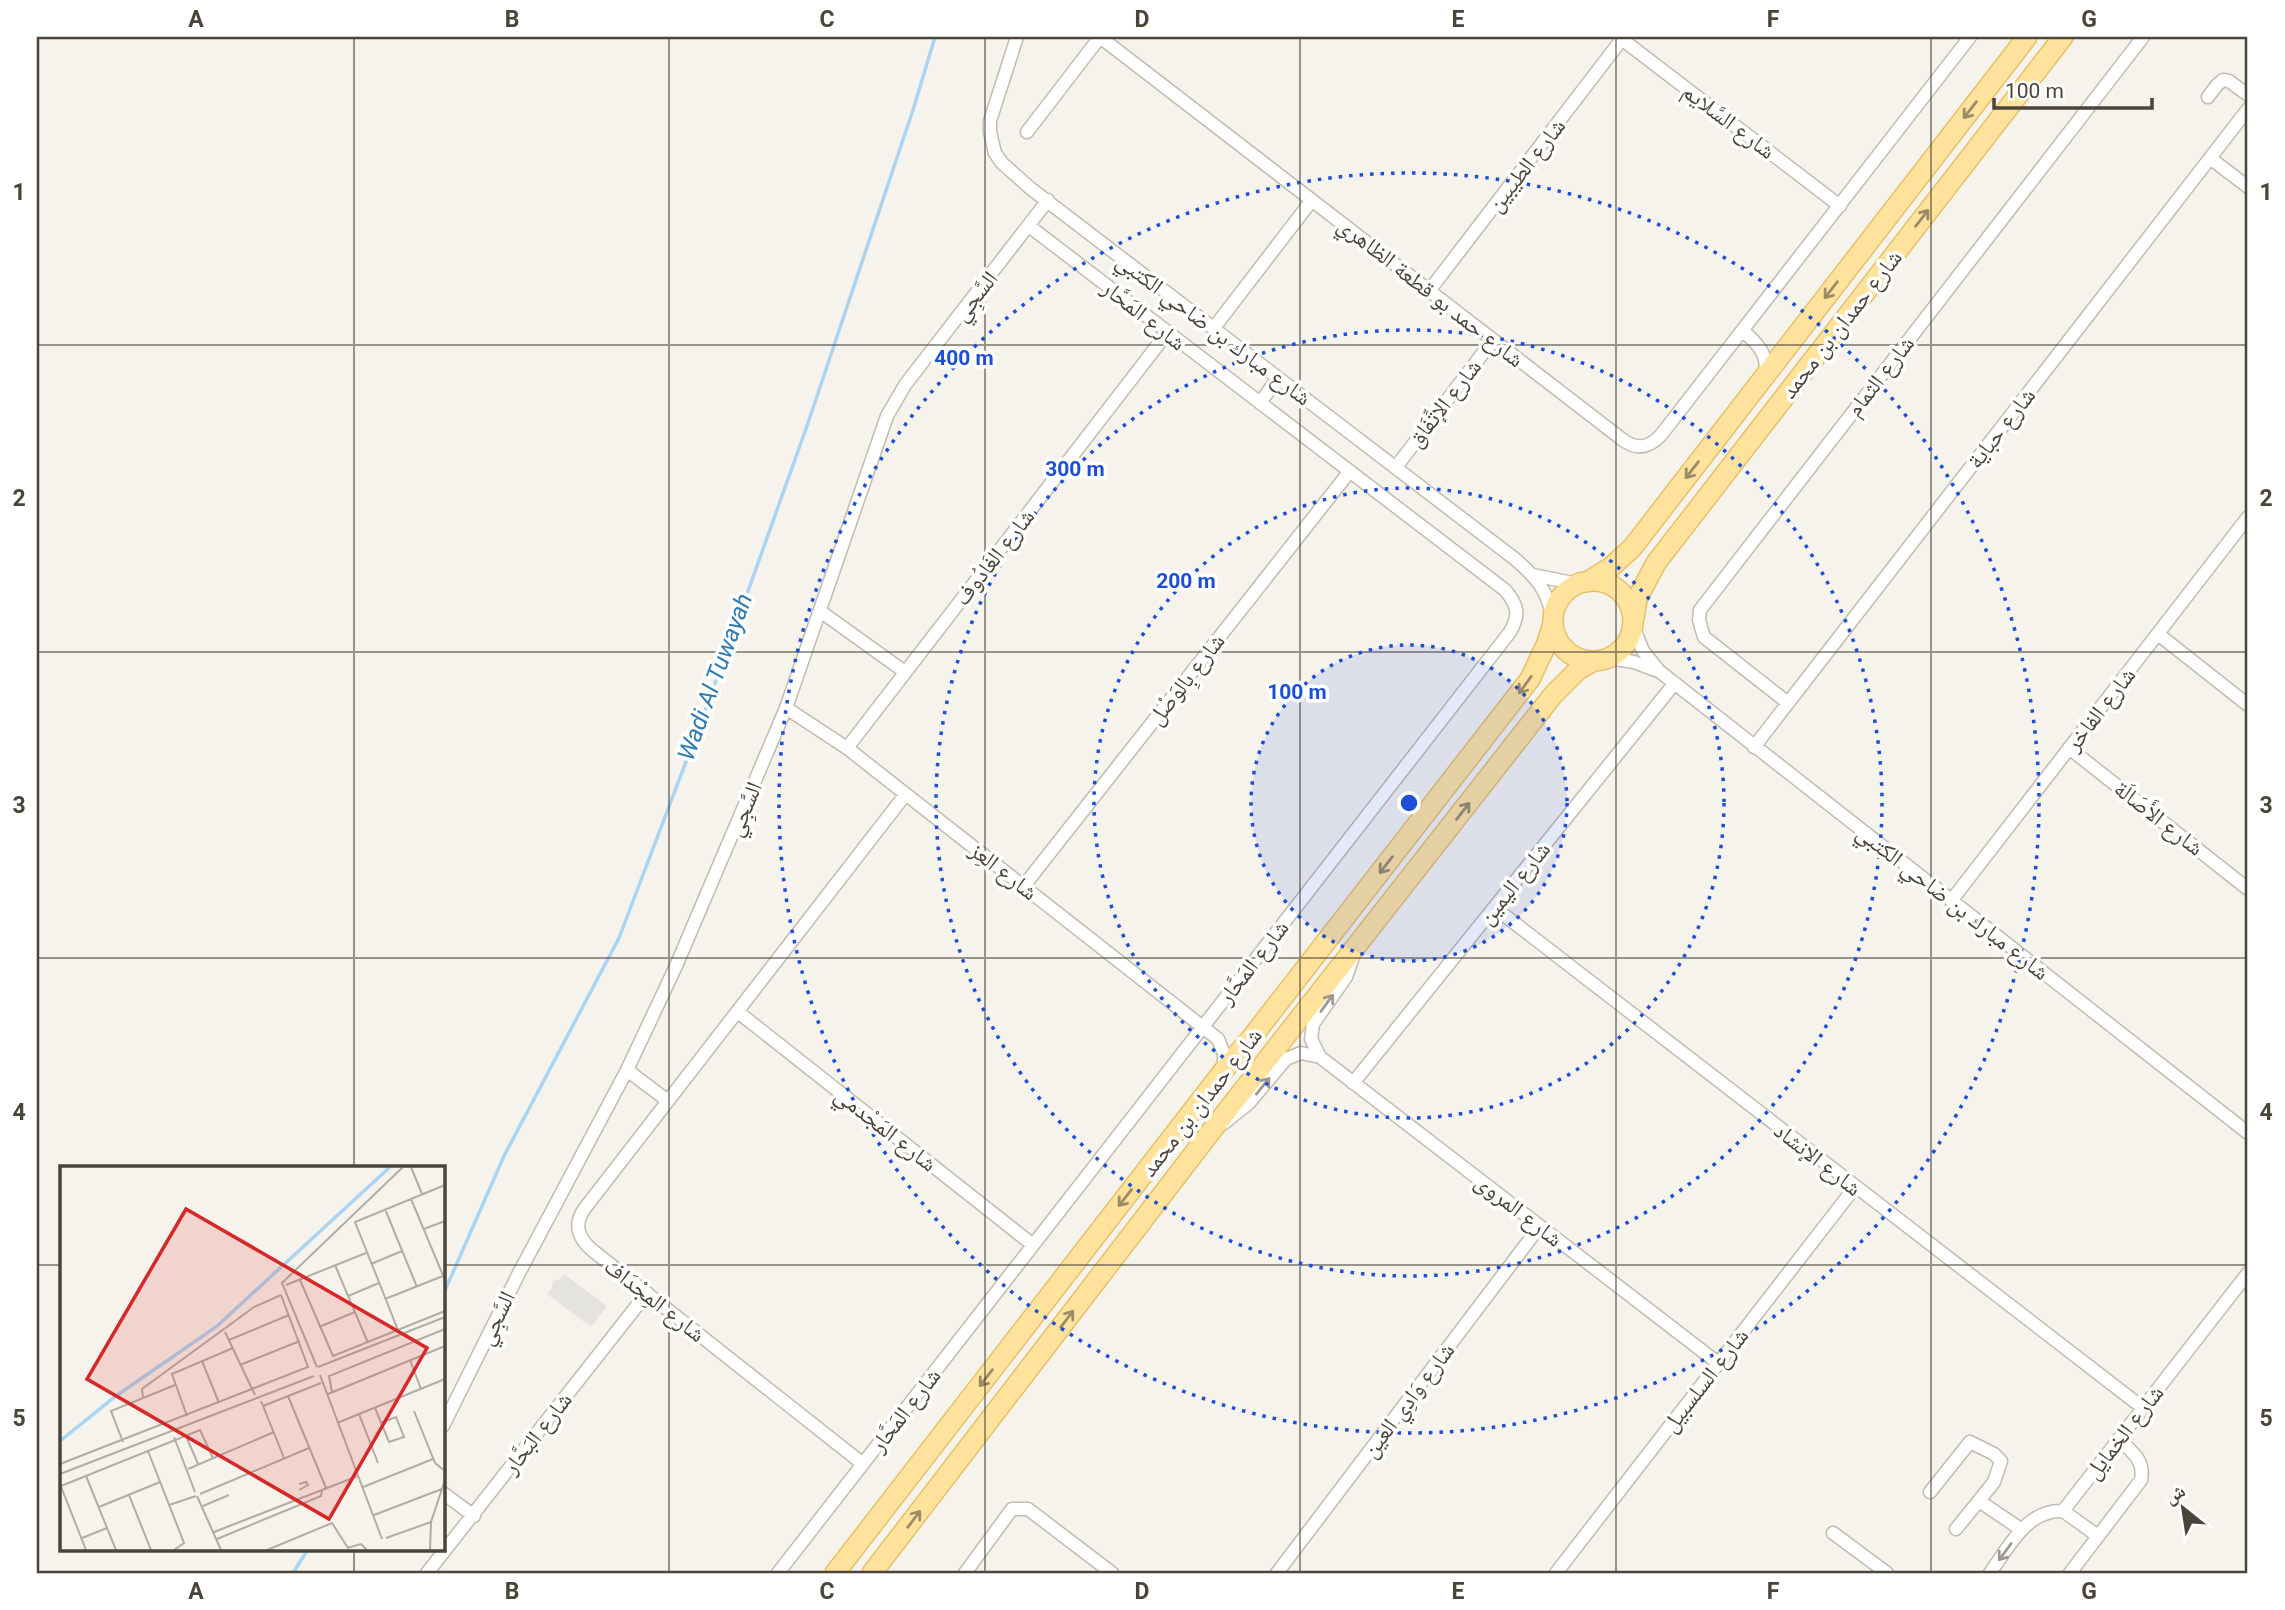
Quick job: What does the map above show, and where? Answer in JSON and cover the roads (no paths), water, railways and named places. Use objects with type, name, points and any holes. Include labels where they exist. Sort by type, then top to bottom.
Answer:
[{"type":"main road","name":"شارع حمدان بن محمد","points":[[1583,583],[1611,568],[1632,548],[2027,37]]},
{"type":"main road","name":"شارع حمدان بن محمد","points":[[1634,622],[1637,599],[1656,563],[2063,37]]},
{"type":"main road","points":[[1600,582],[1613,586],[1623,594],[1630,605],[1634,622],[1625,645],[1601,660],[1582,660],[1562,646],[1553,621],[1561,598],[1583,583],[1600,582]]},
{"type":"main road","name":"شارع حمدان بن محمد","points":[[835,1573],[1530,679],[1543,652],[1553,621]]},
{"type":"main road","name":"شارع حمدان بن محمد","points":[[872,1573],[1212,1130],[1553,695],[1578,670],[1601,660]]},
{"type":"street","name":"شارع مبارك بن ضاحي الكتبي","points":[[1017,37],[990,121],[992,143],[1002,163],[1020,181],[1396,467],[1533,575],[1546,595],[1553,621]]},
{"type":"street","name":"شارع حمد بو قطعة الظاهري","points":[[1100,37],[1627,443],[1644,447],[1661,435],[1969,37]]},
{"type":"street","points":[[1027,132],[1100,37]]},
{"type":"street","name":"شارع الثمام","points":[[1788,703],[1704,637],[1700,629],[1700,610],[2144,37]]},
{"type":"street","name":"شارع السَّلايم","points":[[1621,38],[1840,206]]},
{"type":"street","name":"شارع الطيبين","points":[[1429,291],[1621,38]]},
{"type":"street","points":[[2208,97],[2223,80],[2230,81],[2248,95]]},
{"type":"street","name":"شارع حباية","points":[[1755,747],[2248,109]]},
{"type":"street","points":[[2210,158],[2248,187]]},
{"type":"street","name":"السَّجِي","points":[[444,1424],[519,1273],[627,1070],[676,965],[786,708],[881,433],[895,400],[1048,200]]},
{"type":"street","points":[[1213,329],[1312,200]]},
{"type":"street","name":"شارع المَحَّار","points":[[778,1573],[1510,632],[1517,616],[1517,607],[1505,590],[1029,226]]},
{"type":"street","points":[[1742,331],[1759,344],[1765,358],[1766,374]]},
{"type":"street","name":"شارع الغَادُوف","points":[[846,748],[1167,333]]},
{"type":"street","name":"شارع الإتِّفَاق","points":[[1396,467],[1493,340]]},
{"type":"street","points":[[1759,344],[1790,344]]},
{"type":"street","points":[[1260,403],[1278,378]]},
{"type":"street","name":"شارع بِالوَصْل","points":[[1023,887],[1350,471]]},
{"type":"street","name":"شارع الفاخر","points":[[1951,901],[2248,517]]},
{"type":"street","name":"شارع مبارك بن ضاحي الكتبي","points":[[1533,575],[1583,583]]},
{"type":"street","points":[[820,611],[905,672]]},
{"type":"street","name":"شارع مبارك بن ضاحي الكتبي","points":[[1634,622],[1643,651],[1658,671],[2248,1133]]},
{"type":"street","points":[[2158,634],[2248,705]]},
{"type":"street","name":"شارع مبارك بن ضاحي الكتبي","points":[[1601,660],[1634,662],[1658,671]]},
{"type":"street","name":"شارع اليمين","points":[[1353,1083],[1674,684]]},
{"type":"street","name":"شارع العِز","points":[[786,708],[846,748],[1218,1039]]},
{"type":"street","name":"شارع الأَصَالَة","points":[[2070,748],[2248,889]]},
{"type":"street","name":"شارع المِجْدَاف","points":[[863,1464],[586,1245],[579,1234],[578,1220],[905,794]]},
{"type":"street","name":"شارع الإنشاد","points":[[1494,908],[2143,1408]]},
{"type":"street","points":[[1320,1057],[1313,1047],[1310,1031],[1346,977],[1355,949]]},
{"type":"street","name":"شارع المَجْدمي","points":[[738,1012],[1032,1245]]},
{"type":"street","points":[[1224,1070],[1224,1054],[1218,1039],[1235,1041],[1252,1038]]},
{"type":"street","points":[[1212,1130],[1249,1103],[1286,1059],[1301,1053],[1320,1057]]},
{"type":"street","name":"شارع المروى","points":[[1320,1057],[1718,1363]]},
{"type":"street","points":[[627,1070],[668,1101]]},
{"type":"street","name":"شارع السلسبيل","points":[[1556,1573],[1855,1187]]},
{"type":"street","name":"شارع وَادِي العين","points":[[1276,1573],[1540,1226]]},
{"type":"street","name":"شارع الخمايل","points":[[2063,1511],[2248,1273]]},
{"type":"street","name":"شارع البَحَّار","points":[[427,1573],[647,1293]]},
{"type":"street","points":[[2070,1573],[2141,1480],[2142,1472],[2137,1456],[2119,1439]]},
{"type":"street","points":[[1930,1492],[1967,1444],[1973,1442],[2001,1461],[1994,1482],[1956,1529]]},
{"type":"street","points":[[444,1494],[474,1516]]},
{"type":"street","points":[[1979,1501],[2022,1530]]},
{"type":"street","points":[[965,1573],[1012,1510],[1020,1509],[1028,1509],[1112,1573]]},
{"type":"street","points":[[1990,1573],[2022,1530],[2045,1512],[2063,1511],[2098,1536]]},
{"type":"street","points":[[1833,1534],[1887,1573]]},
{"type":"street","points":[[882,1573],[891,1548]]},
{"type":"waterway","name":"Wadi Al Tuwayah","points":[[444,1293],[504,1156],[619,938],[703,717],[808,423],[935,37]]},
{"type":"waterway","name":"Wadi Al Tuwayah","points":[[293,1573],[307,1550]]}]
